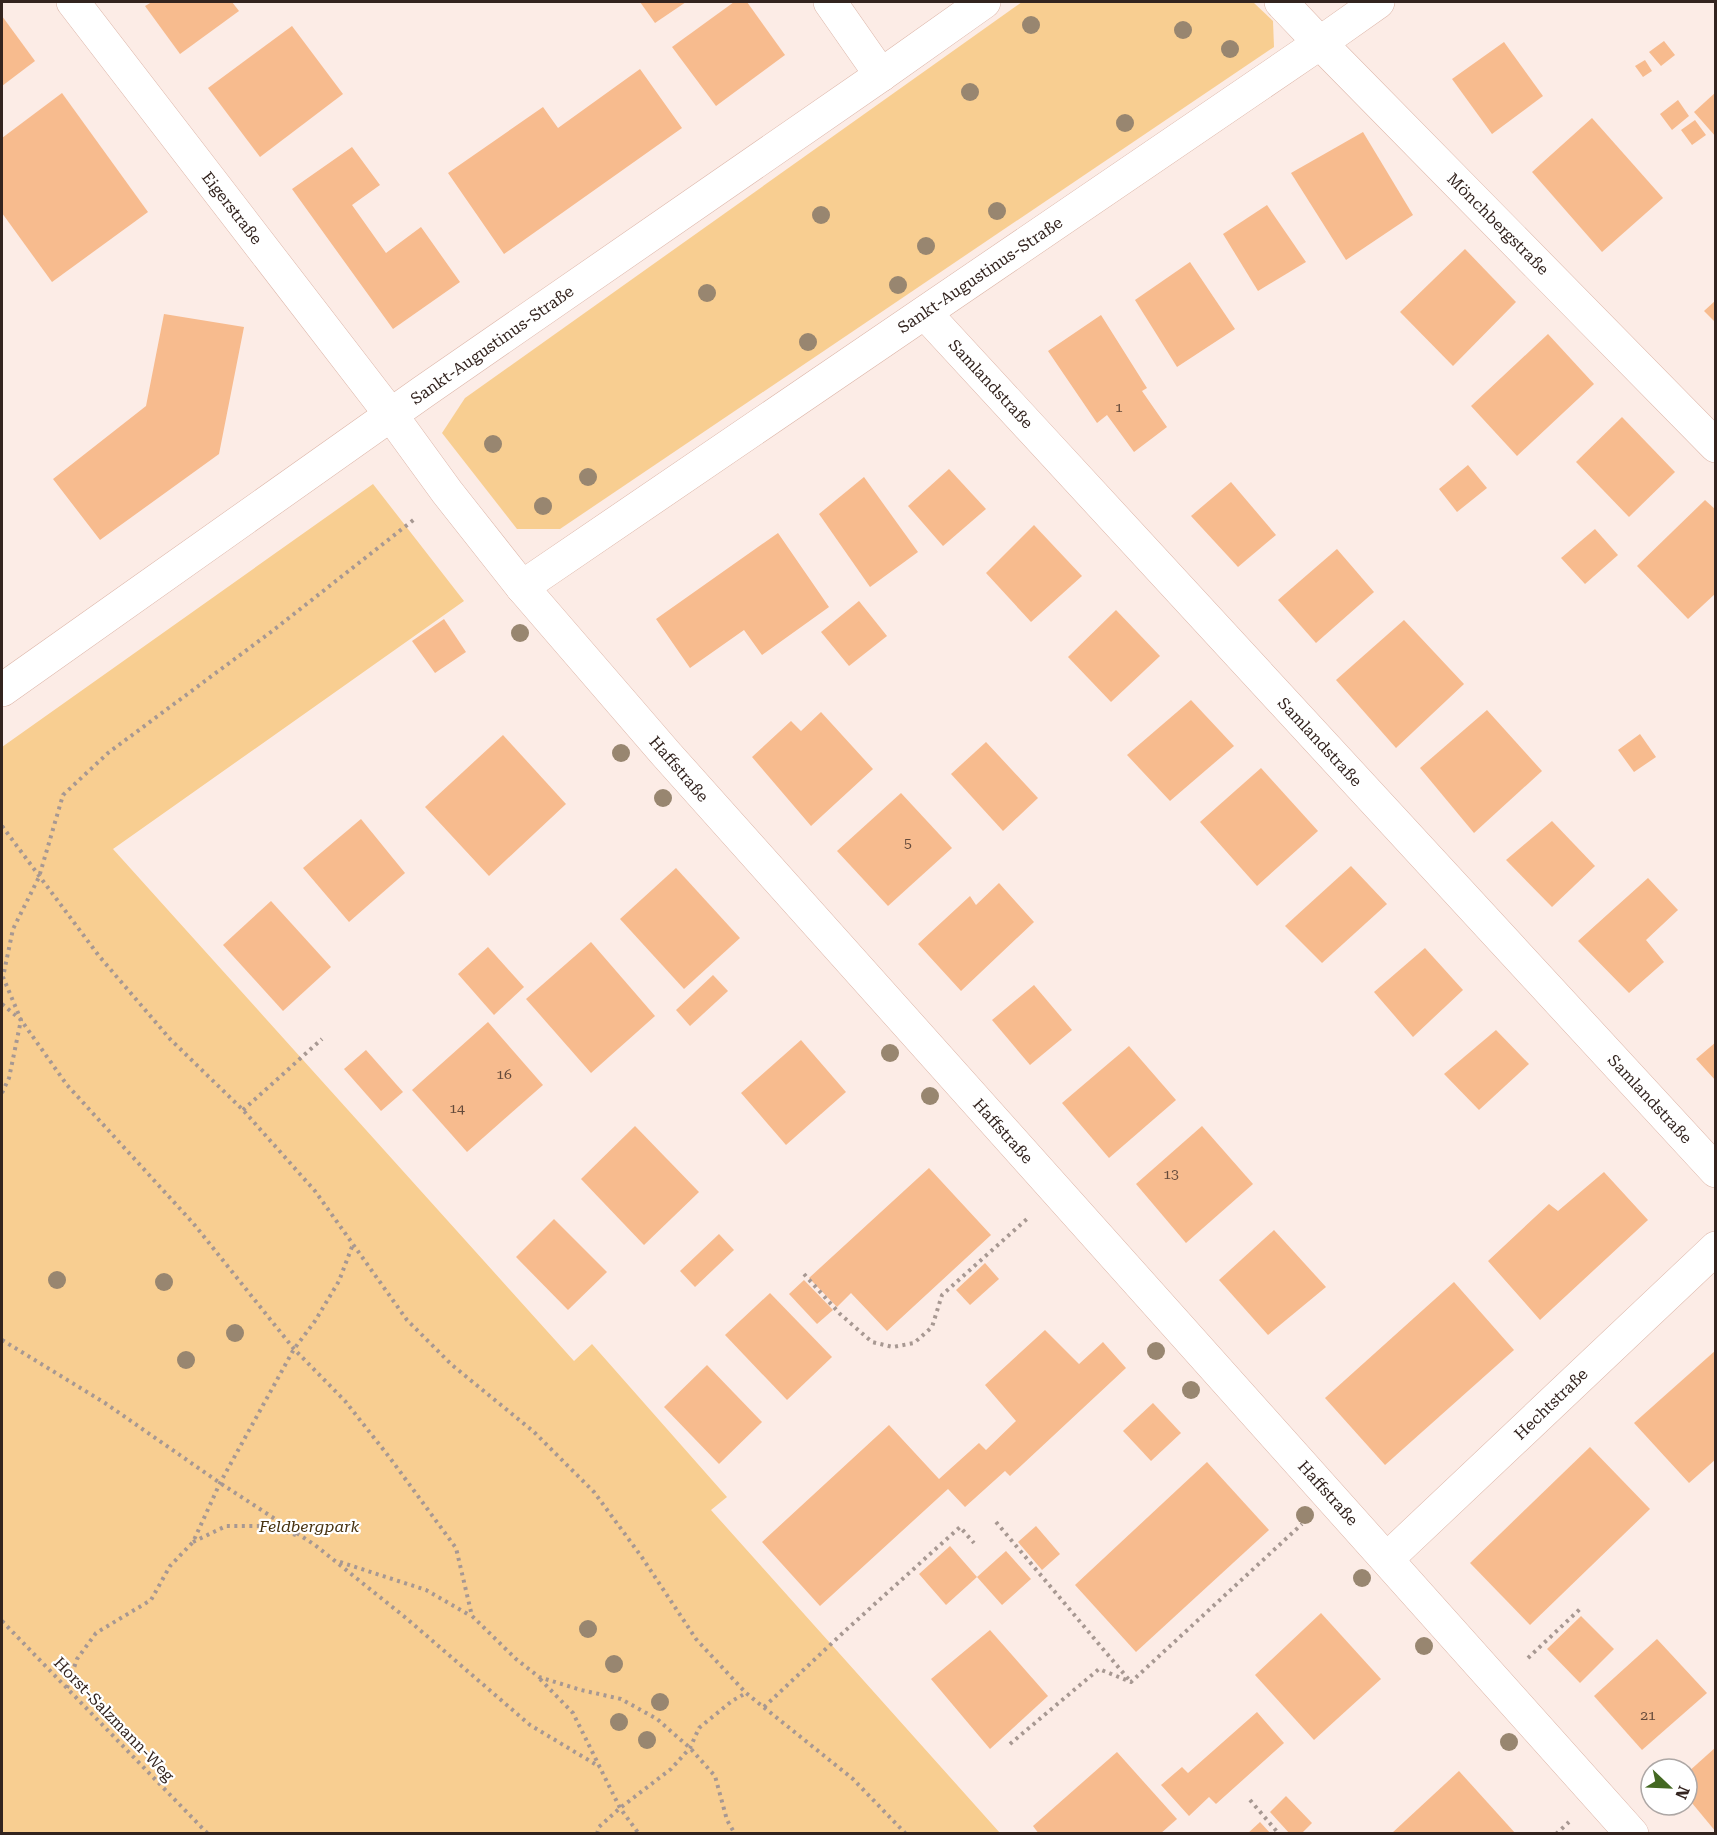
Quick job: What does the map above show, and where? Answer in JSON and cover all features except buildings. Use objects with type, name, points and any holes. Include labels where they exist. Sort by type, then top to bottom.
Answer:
[{"type":"street","name":"Eigerstraße","points":[[73,2],[391,415]]},
{"type":"street","points":[[830,2],[881,75]]},
{"type":"street","name":"Sankt-Augustinus-Straße","points":[[2,690],[391,415],[984,2]]},
{"type":"street","name":"Mönchbergstraße","points":[[1281,2],[1716,446]]},
{"type":"street","name":"Sankt-Augustinus-Straße","points":[[522,587],[1378,2]]},
{"type":"street","name":"Samlandstraße","points":[[925,313],[1716,1171]]},
{"type":"street","name":"Haffstraße","points":[[391,415],[447,492],[522,587],[667,755],[1632,1833]]},
{"type":"street","name":"Hechtstraße","points":[[1387,1559],[1716,1248]]},
{"type":"path","points":[[418,517],[271,632],[108,753],[63,795],[39,877],[13,929],[3,977],[21,1020],[66,1085],[193,1223],[294,1349],[345,1401],[456,1548],[472,1616]]},
{"type":"path","points":[[2,826],[99,956],[170,1039],[243,1110],[315,1191],[407,1320],[452,1365],[534,1432],[594,1492],[641,1556],[696,1640],[746,1693],[853,1779],[906,1833]]},
{"type":"path","points":[[2,1004],[21,1020]]},
{"type":"path","points":[[2,1094],[9,1078],[21,1020]]},
{"type":"path","points":[[243,1110],[322,1039]]},
{"type":"path","points":[[804,1274],[840,1314],[872,1342],[893,1347],[914,1343],[932,1327],[942,1295],[1058,1192]]},
{"type":"path","points":[[67,1688],[77,1659],[96,1633],[151,1600],[170,1566],[193,1542],[220,1483],[294,1349],[315,1321],[339,1281],[353,1244]]},
{"type":"path","points":[[2,1340],[105,1403],[303,1537],[406,1618],[530,1725],[600,1767]]},
{"type":"path","points":[[1131,1682],[1332,1497]]},
{"type":"path","points":[[996,1522],[1131,1682]]},
{"type":"path","points":[[193,1542],[226,1526],[268,1526],[303,1537]]},
{"type":"path","points":[[764,1707],[960,1527],[974,1543]]},
{"type":"path","points":[[335,1561],[426,1590],[472,1616],[573,1713],[620,1808],[639,1833]]},
{"type":"path","points":[[1499,1685],[1580,1609]]},
{"type":"path","name":"Horst-Salzmann-Weg","points":[[2,1621],[208,1833]]},
{"type":"path","points":[[1010,1744],[1099,1669],[1131,1682]]},
{"type":"path","points":[[538,1677],[621,1699],[657,1719],[690,1748],[715,1776],[727,1820],[735,1833]]},
{"type":"path","points":[[597,1833],[599,1827],[620,1808],[671,1769],[690,1748],[699,1728],[732,1701],[746,1693]]},
{"type":"path","points":[[1250,1800],[1280,1833]]},
{"type":"green space","points":[[1022,2],[1253,2],[1273,21],[1274,47],[560,529],[517,529],[442,433],[465,398]]},
{"type":"green space","name":"Feldbergpark","points":[[373,484],[464,601],[113,849],[574,1361],[592,1344],[727,1497],[711,1510],[1000,1833],[2,1833],[2,747]]}]
